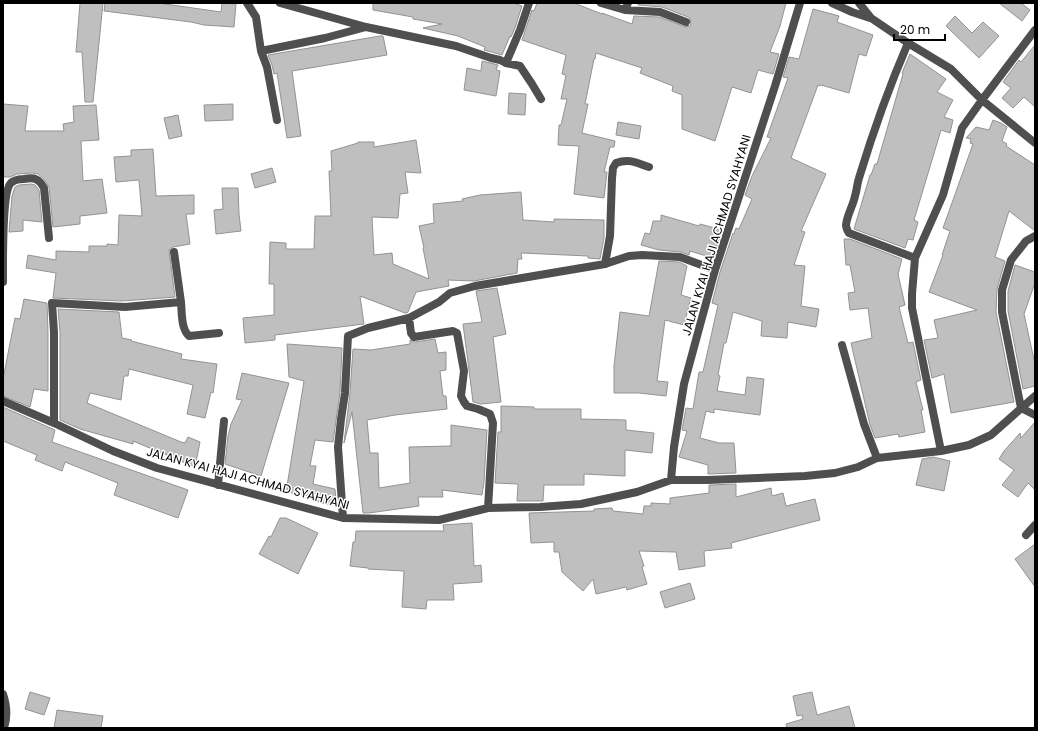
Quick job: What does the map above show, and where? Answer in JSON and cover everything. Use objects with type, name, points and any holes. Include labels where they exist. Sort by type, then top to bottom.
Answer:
[{"type":"street","points":[[247,3],[256,17],[261,51],[267,68],[277,120]]},
{"type":"street","points":[[280,3],[366,27],[456,46],[506,63],[520,66],[541,100]]},
{"type":"street","points":[[506,63],[520,30],[529,3]]},
{"type":"street","points":[[601,3],[660,12],[686,22]]},
{"type":"street","name":"JALAN KYAI HAJI ACHMAD SYAHYANI","points":[[3,401],[113,451],[157,468],[343,518],[439,520],[488,508],[540,507],[581,504],[637,492],[671,480],[674,447],[684,384],[715,270],[775,86],[800,3]]},
{"type":"street","points":[[832,3],[852,12],[871,18],[951,69],[982,100],[1035,143]]},
{"type":"street","points":[[859,3],[871,18]]},
{"type":"street","points":[[261,51],[325,38],[366,27]]},
{"type":"street","points":[[941,450],[912,308],[915,258],[943,195],[962,128],[1035,30]]},
{"type":"street","points":[[908,43],[879,117],[846,226],[849,233],[915,258]]},
{"type":"street","points":[[605,264],[610,236],[613,168],[616,162],[623,160],[649,167]]},
{"type":"street","points":[[3,282],[5,203],[7,190],[10,183],[26,178],[34,178],[40,182],[44,188],[50,238]]},
{"type":"street","points":[[1021,408],[1002,312],[1002,290],[1011,260],[1026,242],[1035,236]]},
{"type":"street","points":[[174,252],[183,324],[186,334],[189,336],[219,333]]},
{"type":"street","points":[[343,518],[338,447],[345,387],[348,336],[368,328],[409,318],[439,302],[450,293],[475,286],[605,264],[629,256],[642,255],[680,257],[715,270]]},
{"type":"street","points":[[54,423],[54,332],[52,303],[125,307],[181,302]]},
{"type":"street","points":[[409,318],[410,333],[414,337],[453,331],[457,334],[464,371],[461,396],[467,406],[490,414],[493,423],[488,508]]},
{"type":"street","points":[[842,345],[864,424],[877,458]]},
{"type":"street","points":[[671,480],[805,476],[835,473],[858,467],[877,458],[969,445],[991,435],[1035,396]]},
{"type":"street","points":[[1021,408],[1035,415]]},
{"type":"street","points":[[218,484],[224,420]]},
{"type":"street","points":[[1026,535],[1035,525]]},
{"type":"street","points":[[3,694],[7,717],[4,728]]},
{"type":"building","points":[[80,3],[103,3],[93,102],[85,102],[82,52],[76,52]]},
{"type":"building","points":[[105,3],[158,3],[221,12],[222,3],[236,4],[234,27],[204,25],[104,11]]},
{"type":"building","points":[[373,3],[513,3],[522,6],[515,28],[502,55],[484,50],[485,47],[458,36],[423,28],[442,24],[373,10]]},
{"type":"building","points":[[537,3],[574,3],[632,24],[634,16],[659,17],[686,27],[690,26],[691,24],[688,17],[662,7],[638,5],[638,3],[786,3],[780,26],[770,52],[779,54],[773,74],[758,70],[751,93],[732,87],[715,141],[682,129],[682,95],[672,91],[673,86],[640,73],[642,68],[596,53],[585,104],[588,104],[582,133],[615,141],[614,147],[610,147],[604,172],[607,172],[604,198],[574,194],[579,146],[558,145],[559,125],[561,125],[567,99],[561,99],[566,75],[562,74],[566,55],[522,40],[532,10],[534,11]]},
{"type":"building","points":[[999,3],[1021,3],[1030,10],[1022,21]]},
{"type":"building","points":[[813,9],[839,16],[837,22],[873,35],[866,56],[859,54],[849,93],[818,85],[791,158],[826,174],[801,231],[805,232],[794,265],[805,266],[801,306],[819,309],[816,327],[788,322],[787,338],[761,336],[762,321],[733,312],[726,343],[724,343],[718,375],[720,376],[717,391],[745,395],[747,377],[764,379],[760,415],[714,409],[714,413],[706,411],[700,438],[719,443],[734,443],[736,473],[708,474],[708,465],[679,457],[687,431],[682,430],[686,408],[693,409],[699,372],[703,372],[718,305],[712,303],[720,272],[733,233],[734,234],[736,228],[739,229],[752,199],[745,195],[752,176],[771,138],[767,137],[788,78],[783,77],[789,57],[799,59]]},
{"type":"building","points":[[955,16],[972,33],[983,22],[999,36],[979,58],[946,26]]},
{"type":"building","points":[[383,36],[387,55],[292,71],[301,136],[287,138],[277,73],[274,74],[268,55]]},
{"type":"building","points":[[1035,45],[1035,107],[1024,97],[1013,108],[1002,98],[1011,88],[1003,82],[1019,60],[1021,62]]},
{"type":"building","points":[[910,54],[946,79],[937,92],[953,100],[944,117],[953,120],[950,133],[941,130],[914,220],[918,222],[913,240],[908,239],[905,248],[854,229],[870,175],[875,164],[877,164],[903,74],[902,73]]},
{"type":"building","points":[[482,61],[498,65],[496,70],[500,71],[496,96],[464,90],[467,68],[481,71]]},
{"type":"building","points":[[509,93],[526,94],[525,115],[508,114]]},
{"type":"building","points":[[3,104],[28,106],[25,131],[64,131],[63,124],[74,122],[73,106],[96,105],[99,140],[81,141],[83,181],[102,179],[107,213],[80,216],[80,224],[53,227],[49,187],[44,179],[38,174],[32,173],[3,177]]},
{"type":"building","points":[[233,104],[233,120],[205,121],[204,105]]},
{"type":"building","points":[[178,115],[182,136],[169,139],[164,118]]},
{"type":"building","points":[[993,120],[1007,127],[1002,141],[1007,144],[1006,146],[1035,165],[1035,231],[1009,211],[995,257],[1005,261],[997,289],[996,312],[1014,402],[951,413],[944,374],[932,378],[924,340],[938,338],[934,320],[977,310],[929,292],[950,231],[943,228],[973,144],[970,143],[971,139],[966,138],[976,127],[989,130]]},
{"type":"building","points":[[618,122],[641,126],[639,139],[616,135]]},
{"type":"building","points":[[416,140],[421,173],[405,172],[408,193],[400,194],[398,218],[372,217],[374,255],[392,253],[393,264],[429,279],[419,226],[434,223],[433,204],[463,201],[462,199],[480,195],[521,192],[523,220],[554,222],[554,219],[604,220],[604,238],[600,259],[588,258],[588,256],[521,253],[522,259],[518,259],[517,273],[474,281],[448,280],[449,286],[416,292],[407,313],[360,296],[364,324],[275,335],[275,340],[245,343],[243,318],[274,315],[274,284],[269,284],[270,242],[286,243],[286,249],[314,249],[315,216],[331,216],[329,171],[332,171],[331,151],[358,142],[374,142],[374,147]]},
{"type":"building","points":[[153,149],[156,196],[194,195],[194,214],[186,214],[190,244],[173,247],[169,250],[175,297],[122,301],[53,298],[56,273],[26,268],[28,255],[56,260],[56,251],[89,252],[89,246],[107,246],[107,244],[118,245],[119,215],[142,216],[139,180],[116,182],[114,157],[131,156],[131,150]]},
{"type":"building","points":[[272,168],[276,182],[255,188],[251,174]]},
{"type":"building","points":[[19,185],[35,185],[39,190],[42,222],[23,220],[23,231],[9,232],[12,196],[15,187]]},
{"type":"building","points":[[222,188],[238,188],[241,231],[216,234],[214,210],[223,209]]},
{"type":"building","points":[[661,215],[699,226],[700,224],[722,230],[713,258],[690,251],[689,255],[681,252],[659,250],[641,245],[645,233],[650,234],[653,221],[661,221]]},
{"type":"building","points":[[844,239],[850,239],[902,259],[898,274],[905,305],[899,307],[908,343],[913,342],[921,380],[916,382],[923,410],[921,410],[925,432],[899,437],[898,434],[875,438],[870,425],[851,343],[872,338],[868,308],[850,310],[848,293],[855,292],[850,265],[846,265]]},
{"type":"building","points":[[659,261],[679,262],[687,266],[681,295],[691,298],[684,325],[665,320],[657,381],[668,382],[666,396],[639,393],[614,393],[614,366],[620,312],[649,316]]},
{"type":"building","points":[[1015,265],[1035,272],[1035,283],[1024,314],[1035,364],[1035,386],[1023,389],[1008,311],[1008,291]]},
{"type":"building","points":[[497,288],[506,334],[493,337],[501,402],[481,404],[473,402],[463,324],[482,322],[476,291]]},
{"type":"building","points":[[24,299],[47,303],[48,391],[34,389],[30,407],[3,396],[3,379],[15,318],[20,319]]},
{"type":"building","points":[[58,309],[119,312],[122,338],[182,354],[181,359],[217,364],[213,393],[211,392],[205,418],[187,414],[193,385],[129,369],[128,376],[124,376],[121,400],[90,393],[87,403],[181,442],[185,443],[188,437],[200,442],[195,467],[133,441],[133,444],[80,429],[60,420],[60,332]]},
{"type":"building","points":[[435,339],[438,353],[446,352],[446,370],[440,371],[443,396],[446,396],[447,409],[367,420],[370,453],[378,453],[379,488],[410,483],[409,447],[451,446],[451,425],[487,430],[482,495],[442,490],[443,497],[418,497],[419,506],[363,513],[352,412],[344,443],[350,393],[353,349],[371,350],[410,344],[410,340],[415,342]]},
{"type":"building","points":[[287,344],[342,348],[340,392],[333,442],[315,440],[310,466],[316,466],[313,484],[335,489],[336,501],[330,500],[329,505],[312,500],[313,497],[287,492],[304,381],[289,377]]},
{"type":"building","points":[[242,373],[289,383],[261,476],[225,464],[231,424],[242,400],[236,399]]},
{"type":"building","points":[[501,406],[534,407],[534,409],[581,409],[581,419],[626,420],[626,430],[654,433],[652,453],[625,450],[625,476],[584,474],[584,485],[544,485],[543,501],[517,501],[518,484],[495,483],[498,432],[501,432]]},
{"type":"building","points":[[3,407],[55,430],[52,442],[188,490],[178,518],[114,495],[118,483],[65,462],[62,471],[35,460],[37,455],[3,441]]},
{"type":"building","points":[[1035,422],[1035,490],[1028,483],[1018,497],[1002,485],[1014,470],[999,459],[1020,433],[1021,438]]},
{"type":"building","points":[[933,457],[950,461],[944,491],[916,485],[922,459]]},
{"type":"building","points":[[736,484],[736,497],[771,488],[772,496],[783,493],[786,506],[815,499],[820,520],[731,543],[732,548],[704,551],[705,566],[679,570],[676,552],[639,551],[644,566],[642,567],[647,584],[627,590],[626,587],[596,594],[593,579],[583,591],[562,572],[559,552],[554,552],[554,542],[531,543],[529,513],[594,511],[594,509],[612,508],[613,511],[643,514],[644,506],[651,506],[651,503],[670,504],[670,498],[709,493],[709,485]]},
{"type":"building","points":[[280,518],[286,518],[318,533],[298,574],[259,554],[269,536],[271,537]]},
{"type":"building","points":[[472,523],[474,566],[481,565],[482,582],[453,584],[454,600],[427,600],[426,609],[402,607],[404,571],[368,569],[350,566],[356,531],[444,531],[443,525]]},
{"type":"building","points":[[1035,544],[1035,587],[1015,559]]},
{"type":"building","points":[[690,583],[695,599],[665,608],[660,592]]},
{"type":"building","points":[[30,692],[50,698],[44,715],[25,709]]},
{"type":"building","points":[[812,692],[817,715],[849,706],[855,728],[787,728],[786,724],[803,719],[802,715],[797,716],[793,696]]},
{"type":"building","points":[[57,710],[103,716],[101,728],[54,728]]}]
